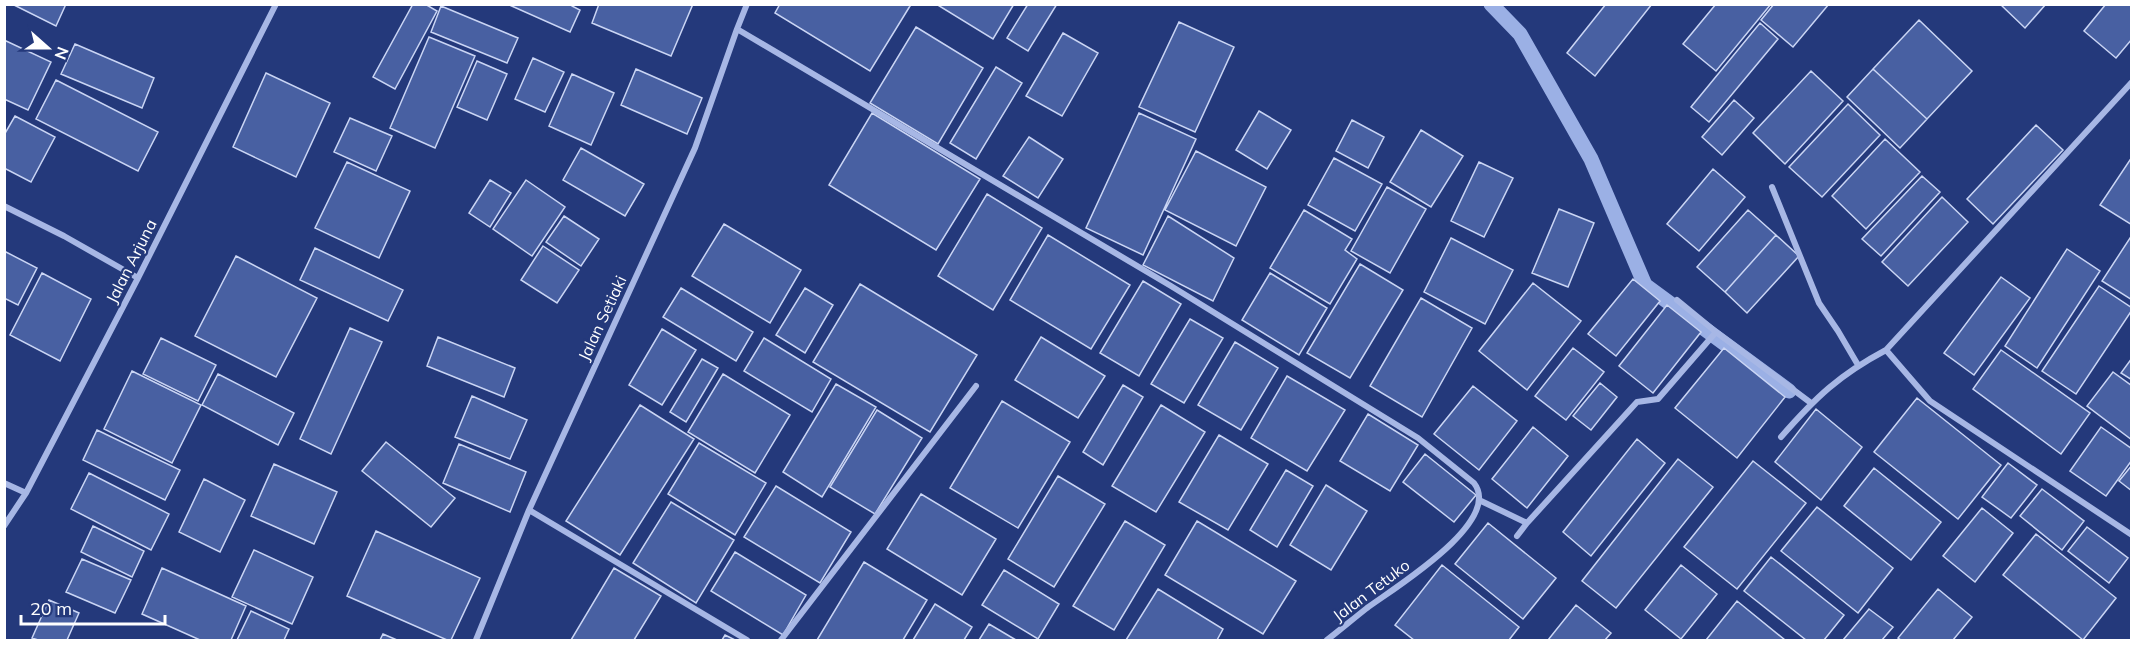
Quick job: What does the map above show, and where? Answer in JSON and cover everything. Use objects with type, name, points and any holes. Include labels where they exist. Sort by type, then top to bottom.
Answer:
[{"type":"street","name":"Jalan Arjuna","points":[[4,526],[26,493],[138,278],[276,4]]},
{"type":"street","name":"Jalan Setiaki","points":[[476,640],[529,510],[695,148],[736,29],[747,4]]},
{"type":"street","points":[[736,29],[1171,286],[1418,438],[1474,483],[1479,500],[1527,523]]},
{"type":"street","points":[[1782,437],[1827,388],[1858,364],[1886,350],[2132,82]]},
{"type":"street","points":[[1772,188],[1819,303],[1858,364]]},
{"type":"street","points":[[4,206],[64,236],[138,278]]},
{"type":"street","points":[[1677,300],[1811,403]]},
{"type":"street","points":[[1517,536],[1637,402],[1658,399],[1716,332]]},
{"type":"street","points":[[1886,350],[1930,401],[2132,534]]},
{"type":"street","points":[[781,640],[976,386]]},
{"type":"street","points":[[4,483],[26,493]]},
{"type":"street","name":"Jalan Tetuko","points":[[1326,640],[1432,562],[1461,535],[1472,518],[1479,500]]},
{"type":"street","points":[[529,510],[747,640]]},
{"type":"building","points":[[12,4],[66,4],[56,26]]},
{"type":"building","points":[[413,4],[425,4],[437,11],[395,89],[373,77]]},
{"type":"building","points":[[507,4],[572,4],[580,10],[570,32]]},
{"type":"building","points":[[599,4],[693,4],[671,56],[592,23]]},
{"type":"building","points":[[780,4],[908,4],[910,6],[870,71],[775,13]]},
{"type":"building","points":[[936,4],[1014,4],[993,39]]},
{"type":"building","points":[[1028,4],[1057,4],[1028,51],[1007,38]]},
{"type":"building","points":[[1606,4],[1652,4],[1595,76],[1567,53]]},
{"type":"building","points":[[1716,4],[1771,4],[1716,71],[1683,44]]},
{"type":"building","points":[[1774,4],[1829,4],[1793,47],[1761,20]]},
{"type":"building","points":[[2000,4],[2046,4],[2025,28]]},
{"type":"building","points":[[2106,4],[2132,4],[2132,39],[2116,58],[2084,31]]},
{"type":"building","points":[[441,6],[518,38],[507,63],[431,32]]},
{"type":"building","points":[[1919,20],[1972,71],[1927,119],[1873,69]]},
{"type":"building","points":[[1179,22],[1234,47],[1195,132],[1139,107]]},
{"type":"building","points":[[1760,23],[1778,39],[1709,122],[1691,107]]},
{"type":"building","points":[[916,27],[983,68],[938,144],[870,103]]},
{"type":"building","points":[[1063,33],[1098,53],[1062,116],[1026,96]]},
{"type":"building","points":[[429,37],[475,56],[435,148],[390,128]]},
{"type":"building","points":[[4,40],[51,62],[28,110],[4,99]]},
{"type":"building","points":[[75,44],[154,78],[142,108],[61,74]]},
{"type":"building","points":[[533,58],[564,72],[545,112],[515,99]]},
{"type":"building","points":[[477,61],[507,74],[487,120],[457,107]]},
{"type":"building","points":[[996,67],[1022,83],[976,159],[950,143]]},
{"type":"building","points":[[636,69],[702,98],[687,134],[621,105]]},
{"type":"building","points":[[1873,69],[1927,119],[1900,148],[1847,97]]},
{"type":"building","points":[[1811,71],[1843,101],[1785,164],[1753,133]]},
{"type":"building","points":[[266,73],[330,103],[296,177],[233,147]]},
{"type":"building","points":[[572,74],[614,93],[591,145],[549,126]]},
{"type":"building","points":[[56,80],[158,132],[138,171],[36,119]]},
{"type":"building","points":[[1734,100],[1754,118],[1722,155],[1702,137]]},
{"type":"building","points":[[1848,104],[1880,135],[1822,197],[1789,167]]},
{"type":"building","points":[[1259,111],[1291,130],[1267,169],[1236,150]]},
{"type":"building","points":[[872,113],[980,179],[936,250],[829,185]]},
{"type":"building","points":[[1139,113],[1196,139],[1143,255],[1086,228]]},
{"type":"building","points":[[15,116],[55,137],[31,182],[4,168],[4,135]]},
{"type":"building","points":[[350,118],[392,136],[376,171],[334,152]]},
{"type":"building","points":[[1352,120],[1384,137],[1368,168],[1336,151]]},
{"type":"building","points":[[2036,125],[2063,150],[1993,224],[1967,199]]},
{"type":"building","points":[[1421,130],[1463,156],[1431,207],[1390,182]]},
{"type":"building","points":[[1029,137],[1063,159],[1038,198],[1003,176]]},
{"type":"building","points":[[1885,139],[1920,172],[1866,229],[1832,196]]},
{"type":"building","points":[[581,148],[644,184],[625,216],[563,180]]},
{"type":"building","points":[[1196,151],[1266,187],[1236,246],[1165,210]]},
{"type":"building","points":[[2132,157],[2132,225],[2100,205]]},
{"type":"building","points":[[1334,158],[1382,184],[1355,231],[1308,205]]},
{"type":"building","points":[[347,162],[410,191],[379,258],[315,228]]},
{"type":"building","points":[[1479,162],[1513,178],[1484,237],[1451,221]]},
{"type":"building","points":[[1713,169],[1745,197],[1699,251],[1667,224]]},
{"type":"building","points":[[1922,176],[1940,192],[1881,256],[1862,239]]},
{"type":"building","points":[[490,180],[511,193],[490,227],[469,213]]},
{"type":"building","points":[[526,180],[565,207],[532,256],[493,229]]},
{"type":"building","points":[[1387,187],[1426,209],[1390,273],[1351,251]]},
{"type":"building","points":[[987,194],[1042,228],[993,310],[938,276]]},
{"type":"building","points":[[1942,197],[1968,222],[1908,286],[1882,262]]},
{"type":"building","points":[[1559,209],[1594,223],[1568,287],[1532,273]]},
{"type":"building","points":[[1304,210],[1352,239],[1345,250],[1357,259],[1330,304],[1270,268]]},
{"type":"building","points":[[1748,210],[1776,235],[1725,292],[1697,267]]},
{"type":"building","points":[[564,216],[599,239],[581,266],[546,242]]},
{"type":"building","points":[[1168,216],[1234,258],[1213,301],[1143,265]]},
{"type":"building","points":[[724,224],[801,270],[770,323],[692,276]]},
{"type":"building","points":[[1048,235],[1130,285],[1091,349],[1010,300]]},
{"type":"building","points":[[1776,235],[1799,256],[1747,313],[1725,292]]},
{"type":"building","points":[[2132,235],[2132,300],[2102,281]]},
{"type":"building","points":[[1451,238],[1513,270],[1485,324],[1424,292]]},
{"type":"building","points":[[543,246],[579,270],[557,303],[521,280]]},
{"type":"building","points":[[315,248],[403,290],[388,321],[300,280]]},
{"type":"building","points":[[2067,249],[2100,271],[2037,368],[2005,346]]},
{"type":"building","points":[[4,251],[37,268],[18,305],[4,298]]},
{"type":"building","points":[[236,256],[317,298],[276,377],[195,336]]},
{"type":"building","points":[[1360,264],[1403,290],[1350,378],[1307,353]]},
{"type":"building","points":[[42,273],[91,299],[60,361],[10,335]]},
{"type":"building","points":[[1270,273],[1327,308],[1299,355],[1242,320]]},
{"type":"building","points":[[2001,277],[2030,298],[1974,375],[1944,353]]},
{"type":"building","points":[[1633,279],[1660,301],[1616,356],[1588,334]]},
{"type":"building","points":[[1143,281],[1181,304],[1139,376],[1100,353]]},
{"type":"building","points":[[1533,283],[1581,321],[1527,390],[1479,351]]},
{"type":"building","points":[[860,284],[977,355],[930,432],[813,362]]},
{"type":"building","points":[[2099,286],[2132,310],[2076,394],[2042,371]]},
{"type":"building","points":[[681,288],[753,332],[736,361],[663,317]]},
{"type":"building","points":[[805,288],[833,305],[805,353],[776,335]]},
{"type":"building","points":[[1421,298],[1472,328],[1422,417],[1370,386]]},
{"type":"building","points":[[1667,305],[1701,332],[1653,393],[1619,366]]},
{"type":"building","points":[[1190,319],[1223,338],[1184,403],[1151,384]]},
{"type":"building","points":[[350,328],[382,342],[331,454],[300,439]]},
{"type":"building","points":[[662,329],[696,350],[662,405],[629,385]]},
{"type":"building","points":[[438,337],[515,368],[504,397],[427,366]]},
{"type":"building","points":[[1041,337],[1105,376],[1078,418],[1015,380]]},
{"type":"building","points":[[161,338],[216,365],[198,401],[143,374]]},
{"type":"building","points":[[764,338],[831,379],[812,412],[744,371]]},
{"type":"building","points":[[1235,342],[1278,368],[1241,430],[1198,405]]},
{"type":"building","points":[[1573,348],[1604,372],[1566,420],[1535,396]]},
{"type":"building","points":[[1724,348],[1785,397],[1737,458],[1675,408]]},
{"type":"building","points":[[2001,350],[2090,413],[2061,454],[1973,389]]},
{"type":"building","points":[[2132,358],[2132,380],[2121,373]]},
{"type":"building","points":[[702,359],[718,368],[686,422],[670,412]]},
{"type":"building","points":[[132,371],[201,405],[172,463],[104,429]]},
{"type":"building","points":[[2113,372],[2132,386],[2132,440],[2087,406]]},
{"type":"building","points":[[218,374],[294,413],[278,445],[202,405]]},
{"type":"building","points":[[723,374],[790,415],[755,473],[688,432]]},
{"type":"building","points":[[1287,376],[1345,410],[1307,471],[1251,438]]},
{"type":"building","points":[[1600,383],[1617,397],[1591,430],[1573,416]]},
{"type":"building","points":[[836,384],[876,407],[822,497],[783,472]]},
{"type":"building","points":[[1123,385],[1143,397],[1103,465],[1083,452]]},
{"type":"building","points":[[1473,386],[1517,421],[1479,470],[1434,434]]},
{"type":"building","points":[[472,396],[527,420],[510,459],[455,437]]},
{"type":"building","points":[[1917,398],[2001,465],[1958,519],[1874,452]]},
{"type":"building","points":[[1002,401],[1070,442],[1018,528],[950,488]]},
{"type":"building","points":[[640,405],[694,439],[620,555],[566,521]]},
{"type":"building","points":[[1161,405],[1205,432],[1156,512],[1112,486]]},
{"type":"building","points":[[1816,409],[1862,447],[1821,500],[1775,462]]},
{"type":"building","points":[[877,410],[922,438],[875,514],[830,487]]},
{"type":"building","points":[[1368,414],[1418,445],[1390,491],[1340,461]]},
{"type":"building","points":[[1533,427],[1568,456],[1527,508],[1492,479]]},
{"type":"building","points":[[2101,427],[2132,449],[2132,460],[2106,496],[2070,471]]},
{"type":"building","points":[[97,430],[180,470],[165,500],[83,460]]},
{"type":"building","points":[[1219,435],[1268,464],[1228,530],[1179,502]]},
{"type":"building","points":[[1637,439],[1665,463],[1591,556],[1563,532]]},
{"type":"building","points":[[386,442],[455,498],[431,527],[362,471]]},
{"type":"building","points":[[699,443],[766,483],[735,535],[668,494]]},
{"type":"building","points":[[459,444],[526,472],[510,512],[443,483]]},
{"type":"building","points":[[1425,454],[1476,495],[1454,522],[1403,482]]},
{"type":"building","points":[[1678,459],[1713,487],[1616,608],[1582,581]]},
{"type":"building","points":[[1753,461],[1806,503],[1737,589],[1684,547]]},
{"type":"building","points":[[2008,463],[2037,485],[2011,518],[1982,497]]},
{"type":"building","points":[[274,464],[337,492],[314,544],[251,516]]},
{"type":"building","points":[[2132,465],[2132,491],[2119,481]]},
{"type":"building","points":[[1874,468],[1941,522],[1911,560],[1844,506]]},
{"type":"building","points":[[1286,470],[1313,486],[1277,547],[1250,530]]},
{"type":"building","points":[[89,473],[169,514],[151,550],[71,509]]},
{"type":"building","points":[[1058,476],[1105,504],[1054,587],[1008,559]]},
{"type":"building","points":[[204,479],[245,500],[220,552],[179,532]]},
{"type":"building","points":[[1326,485],[1367,511],[1331,570],[1290,545]]},
{"type":"building","points":[[776,486],[851,532],[820,583],[744,537]]},
{"type":"building","points":[[2042,489],[2084,521],[2062,550],[2020,516]]},
{"type":"building","points":[[921,494],[996,539],[962,595],[887,549]]},
{"type":"building","points":[[671,502],[734,540],[696,603],[633,563]]},
{"type":"building","points":[[1817,507],[1893,568],[1858,613],[1781,551]]},
{"type":"building","points":[[1982,508],[2013,533],[1975,582],[1943,556]]},
{"type":"building","points":[[1125,521],[1165,545],[1114,630],[1073,606]]},
{"type":"building","points":[[1197,521],[1296,581],[1263,634],[1165,575]]},
{"type":"building","points":[[1488,523],[1556,578],[1523,619],[1455,564]]},
{"type":"building","points":[[93,526],[144,551],[132,577],[81,552]]},
{"type":"building","points":[[2087,527],[2128,558],[2109,583],[2068,551]]},
{"type":"building","points":[[376,531],[480,578],[451,640],[347,596]]},
{"type":"building","points":[[2036,534],[2116,598],[2083,640],[2003,575]]},
{"type":"building","points":[[254,550],[313,577],[292,624],[232,597]]},
{"type":"building","points":[[735,552],[806,595],[783,635],[711,591]]},
{"type":"building","points":[[1771,557],[1844,615],[1824,640],[1806,640],[1744,591]]},
{"type":"building","points":[[82,559],[131,580],[115,613],[66,592]]},
{"type":"building","points":[[864,562],[927,600],[903,640],[817,640]]},
{"type":"building","points":[[1442,565],[1519,627],[1509,640],[1414,640],[1395,625]]},
{"type":"building","points":[[1681,565],[1717,594],[1681,639],[1645,610]]},
{"type":"building","points":[[162,568],[246,606],[231,640],[200,640],[142,614]]},
{"type":"building","points":[[614,568],[661,596],[634,640],[571,640]]},
{"type":"building","points":[[1004,570],[1059,604],[1038,639],[982,605]]},
{"type":"building","points":[[1158,589],[1223,629],[1217,640],[1126,640]]},
{"type":"building","points":[[1938,589],[1972,617],[1953,640],[1901,640],[1898,638]]},
{"type":"building","points":[[49,600],[79,613],[67,640],[32,638]]},
{"type":"building","points":[[1737,601],[1785,640],[1706,640]]},
{"type":"building","points":[[935,604],[972,627],[964,640],[913,640]]},
{"type":"building","points":[[1576,605],[1611,633],[1605,640],[1548,640]]},
{"type":"building","points":[[1869,609],[1893,627],[1882,640],[1843,640]]},
{"type":"building","points":[[251,611],[289,629],[284,640],[237,640]]},
{"type":"building","points":[[989,624],[1016,640],[979,640]]},
{"type":"building","points":[[383,634],[397,640],[380,640]]},
{"type":"building","points":[[725,635],[735,640],[722,640]]},
{"type":"waterway","points":[[1491,4],[1520,34],[1591,159],[1645,285],[1789,391]]}]
